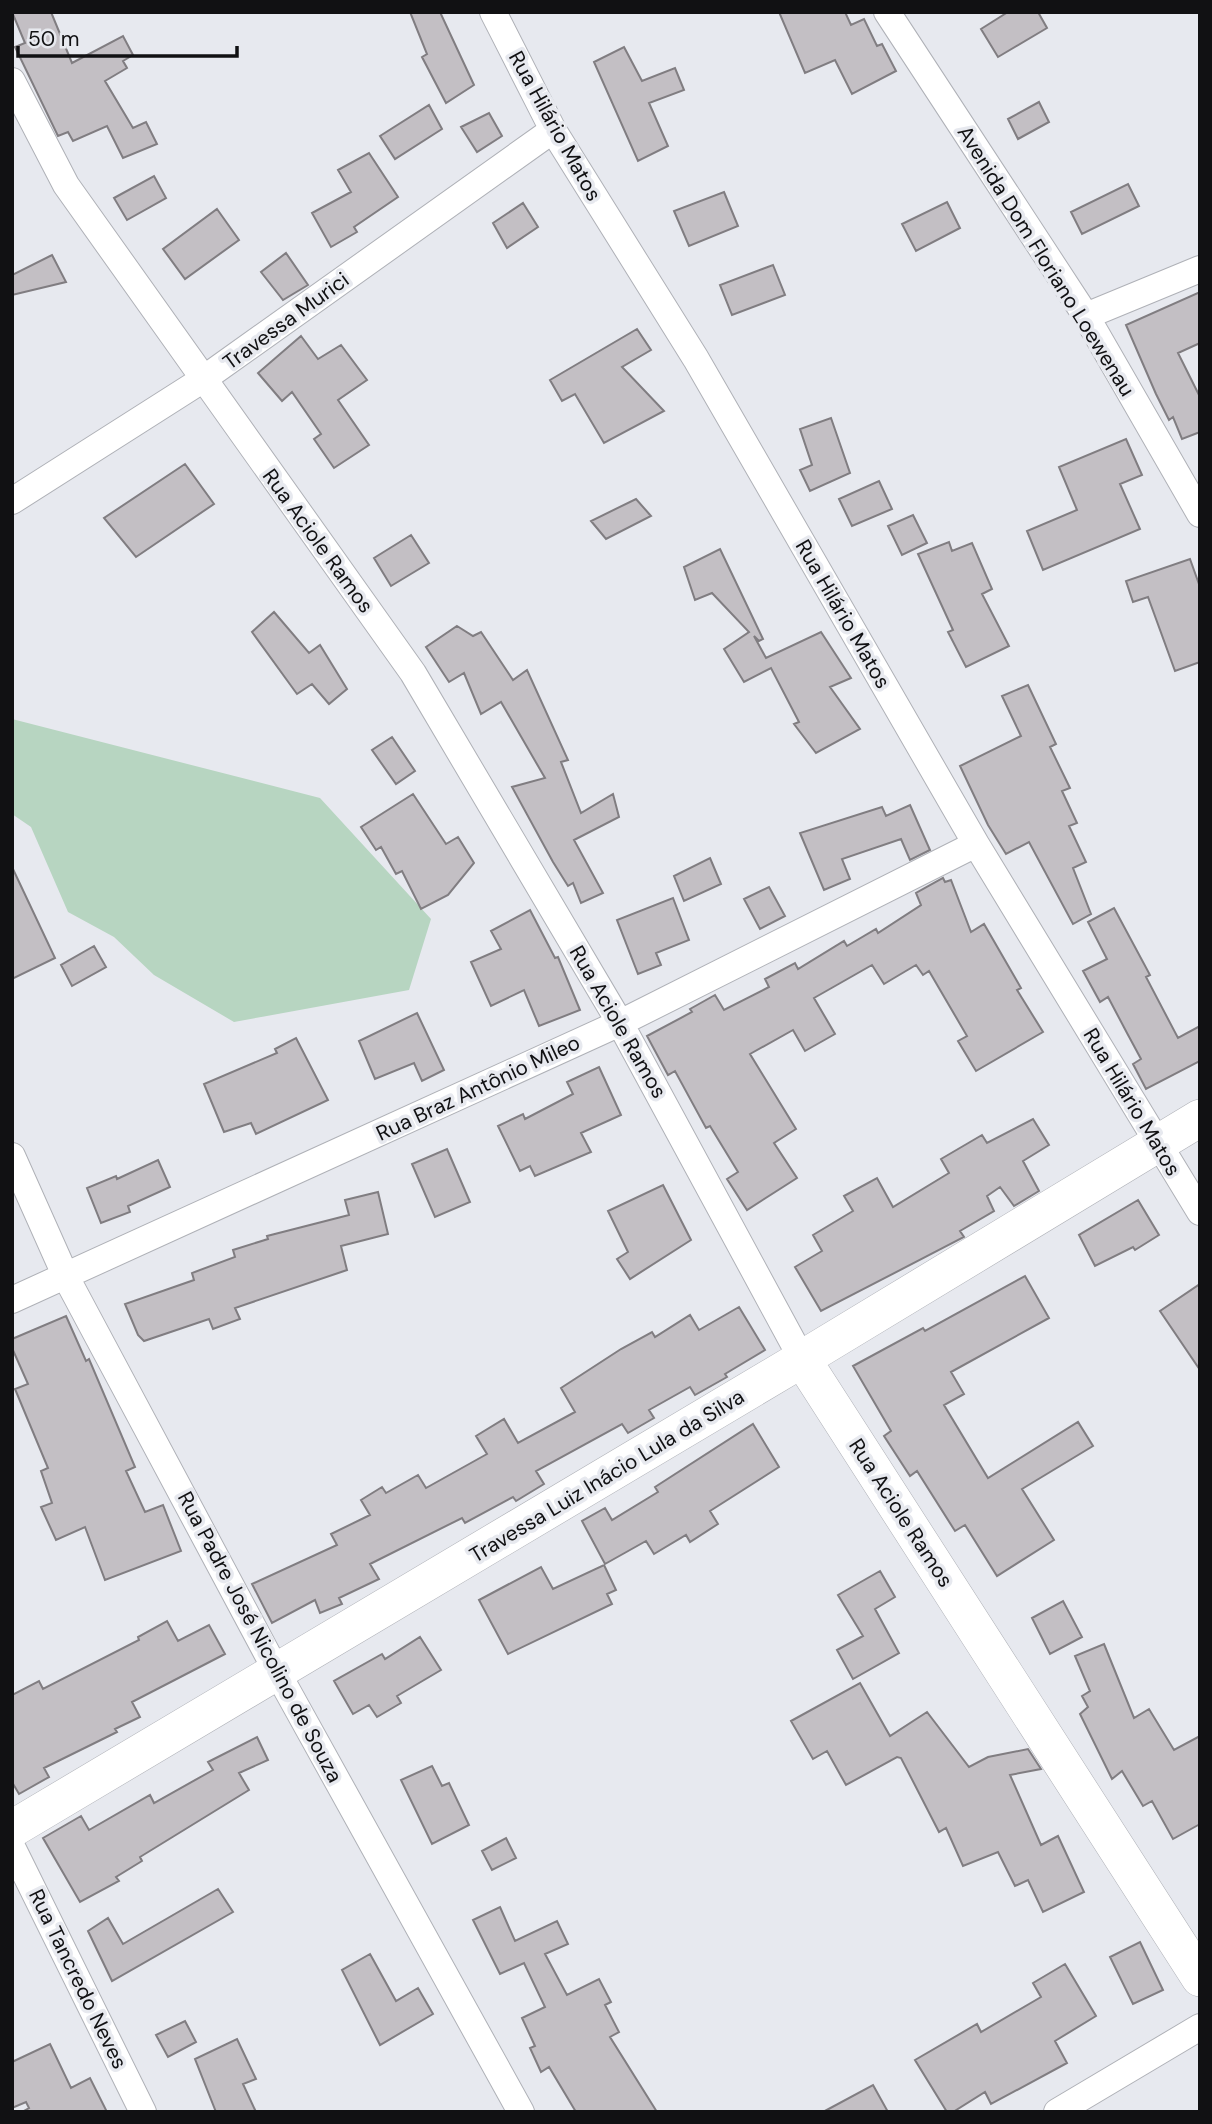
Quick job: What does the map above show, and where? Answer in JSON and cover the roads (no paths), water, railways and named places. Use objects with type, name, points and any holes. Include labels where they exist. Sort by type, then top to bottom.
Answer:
[{"type":"street","name":"Rua Hilário Matos","points":[[493,12],[553,130],[696,359],[976,844],[1200,1212]]},
{"type":"street","name":"Avenida Dom Floriano Loewenau","points":[[887,12],[1086,316],[1200,514]]},
{"type":"street","name":"Rua Aciole Ramos","points":[[12,81],[66,185],[202,380],[413,673],[620,1023],[802,1359],[1200,1978]]},
{"type":"street","name":"Travessa Murici","points":[[12,502],[202,380],[553,130]]},
{"type":"street","points":[[1086,316],[1200,269]]},
{"type":"street","name":"Rua Braz Antônio Mileo","points":[[12,1300],[620,1023],[976,844]]},
{"type":"street","name":"Travessa Luiz Inácio Lula da Silva","points":[[12,1829],[802,1359],[1200,1118]]},
{"type":"street","name":"Rua Padre José Nicolino de Souza","points":[[12,1156],[66,1277],[277,1672],[521,2112]]},
{"type":"street","name":"Rua Tancredo Neves","points":[[12,1847],[143,2112]]},
{"type":"street","points":[[1057,2112],[1200,2027]]}]
